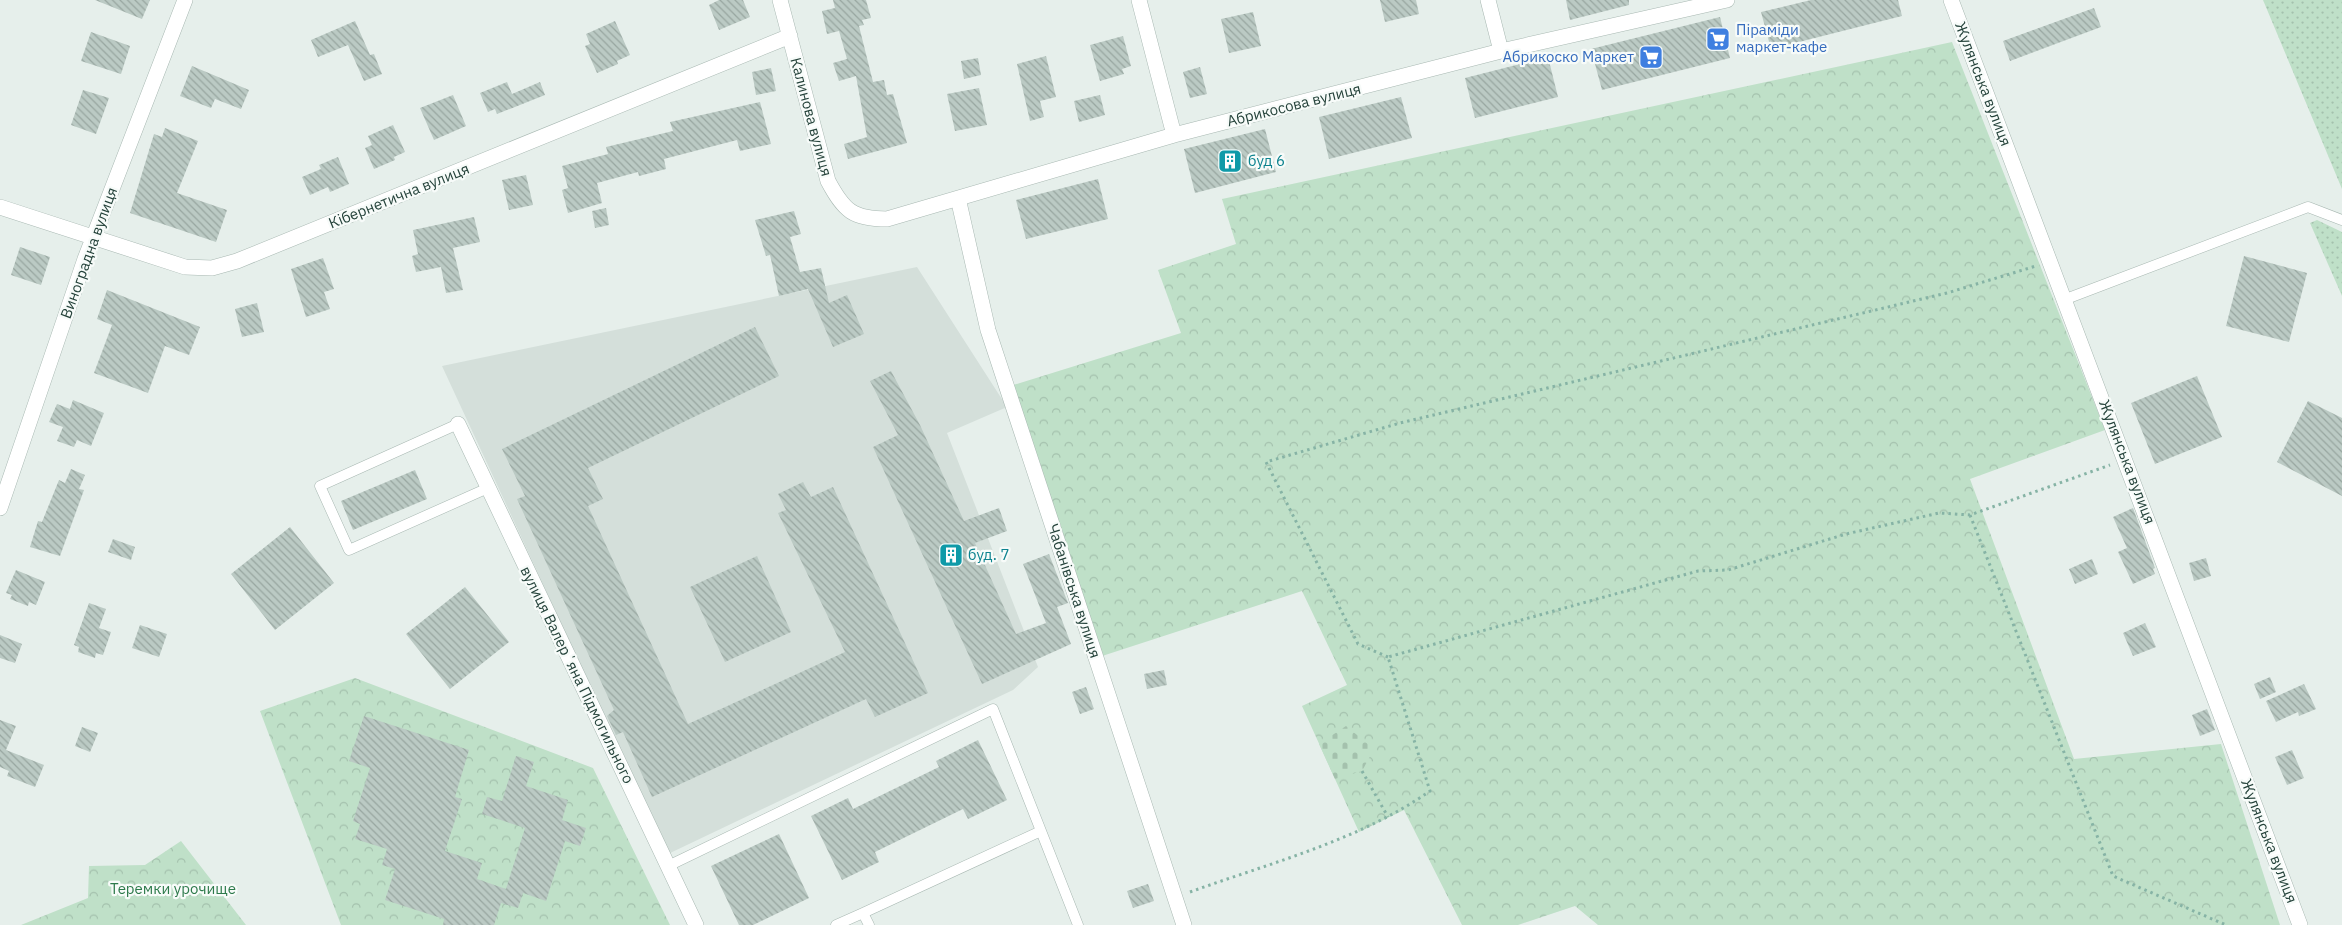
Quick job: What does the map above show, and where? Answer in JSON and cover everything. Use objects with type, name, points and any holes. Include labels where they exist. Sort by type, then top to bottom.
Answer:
[{"type":"street","name":"Виноградна вулиця","points":[[0,508],[94,236],[184,0]]},
{"type":"street","name":"Калинова вулиця","points":[[780,0],[828,181],[837,198],[852,213],[864,219]]},
{"type":"street","points":[[1140,0],[1174,136]]},
{"type":"street","points":[[1488,0],[1502,51]]},
{"type":"street","name":"Абрикосова вулиця","points":[[864,219],[887,219],[1174,136],[1502,51],[1727,0]]},
{"type":"street","name":"Жулянська вулиця","points":[[1951,0],[2066,299],[2300,925]]},
{"type":"street","name":"Кібернетична вулиця","points":[[0,207],[185,267],[212,268],[237,262],[790,36]]},
{"type":"street","name":"Чабанівська вулиця","points":[[958,198],[988,330],[1184,925]]},
{"type":"street","name":"вулиця Валерʼяна Підмогильного","points":[[458,424],[696,925]]},
{"type":"lane","points":[[2066,299],[2308,207],[2342,220]]},
{"type":"lane","points":[[458,424],[320,486],[349,550],[488,488]]},
{"type":"lane","points":[[668,866],[992,709],[1078,925]]},
{"type":"lane","points":[[836,925],[1041,831]]},
{"type":"lane","points":[[863,913],[869,925]]},
{"type":"path","points":[[2051,262],[1947,293],[1400,423],[1266,462],[1358,644],[1388,657],[1698,571],[1728,570],[1846,534],[1939,513],[1970,515],[2126,459]]},
{"type":"path","points":[[1970,515],[2113,876],[2226,925]]},
{"type":"path","points":[[1175,897],[1358,832],[1404,809],[1430,791],[1388,657]]},
{"type":"path","points":[[1362,771],[1388,817]]},
{"type":"shaded area","points":[[917,267],[1007,407],[947,433],[1038,667],[1013,690],[668,854],[442,366]]},
{"type":"green space","points":[[2263,0],[2342,0],[2342,189]]},
{"type":"green space","points":[[1952,42],[2105,430],[1970,479],[2074,759],[2221,744],[2280,925],[1598,925],[1575,906],[1518,925],[1462,925],[1404,810],[1359,832],[1302,706],[1347,685],[1302,591],[1096,658],[1007,387],[1181,333],[1158,270],[1236,244],[1222,199]]},
{"type":"green space","points":[[2317,220],[2342,232],[2342,296],[2310,223]]},
{"type":"green space","points":[[355,678],[593,768],[670,925],[341,925],[260,711]]},
{"type":"green space","points":[[1346,726],[1374,749],[1362,771],[1335,779],[1319,744]]},
{"type":"green space","name":"Теремки урочище","points":[[181,841],[246,925],[21,925],[88,898],[89,866],[145,865]]},
{"type":"building","points":[[95,0],[150,0],[142,19]]},
{"type":"building","points":[[719,0],[743,0],[750,17],[719,30],[709,5]]},
{"type":"building","points":[[833,0],[866,0],[871,18],[862,20],[864,25],[859,26],[873,82],[884,80],[887,95],[893,94],[907,143],[848,159],[844,144],[867,137],[856,76],[839,81],[833,63],[847,59],[839,31],[827,34],[822,11],[835,8]]},
{"type":"building","points":[[1380,0],[1416,0],[1419,14],[1385,22]]},
{"type":"building","points":[[1566,0],[1629,0],[1629,5],[1570,20]]},
{"type":"building","points":[[1811,0],[1898,0],[1902,16],[1771,49],[1761,12]]},
{"type":"building","points":[[2094,8],[2101,27],[2010,61],[2003,41]]},
{"type":"building","points":[[1253,12],[1261,46],[1229,53],[1221,19]]},
{"type":"building","points":[[1720,17],[1730,58],[1602,90],[1591,49]]},
{"type":"building","points":[[355,21],[370,55],[374,54],[382,74],[364,81],[348,45],[318,57],[311,40]]},
{"type":"building","points":[[615,21],[630,55],[617,61],[618,64],[597,73],[585,46],[590,44],[586,34]]},
{"type":"building","points":[[91,32],[130,46],[121,74],[81,61]]},
{"type":"building","points":[[1123,36],[1131,66],[1122,69],[1124,74],[1100,81],[1090,45]]},
{"type":"building","points":[[1046,56],[1056,97],[1040,101],[1044,117],[1030,121],[1017,64]]},
{"type":"building","points":[[1548,57],[1558,97],[1475,118],[1465,78]]},
{"type":"building","points":[[978,58],[981,75],[964,79],[961,61]]},
{"type":"building","points":[[192,66],[249,90],[241,109],[215,99],[211,108],[180,96]]},
{"type":"building","points":[[1200,67],[1207,94],[1190,98],[1183,72]]},
{"type":"building","points":[[771,68],[776,91],[756,95],[752,72]]},
{"type":"building","points":[[507,82],[512,94],[540,82],[545,95],[497,114],[495,109],[488,112],[480,93]]},
{"type":"building","points":[[979,88],[987,125],[955,131],[947,94]]},
{"type":"building","points":[[83,90],[109,98],[96,134],[71,125]]},
{"type":"building","points":[[453,95],[466,126],[434,140],[420,108]]},
{"type":"building","points":[[1100,95],[1105,115],[1079,122],[1074,101]]},
{"type":"building","points":[[1401,97],[1412,138],[1329,159],[1319,117]]},
{"type":"building","points":[[760,102],[771,144],[740,151],[737,140],[664,159],[666,169],[639,176],[638,172],[597,183],[602,203],[568,213],[562,190],[568,188],[562,166],[608,154],[606,147],[673,131],[670,122]]},
{"type":"building","points":[[393,125],[405,152],[394,157],[395,160],[374,169],[365,148],[372,145],[368,136]]},
{"type":"building","points":[[165,128],[198,141],[177,193],[227,210],[216,242],[130,213],[154,134],[162,137]]},
{"type":"building","name":"буд 6","points":[[1265,129],[1276,172],[1195,193],[1184,149]]},
{"type":"building","points":[[338,157],[349,184],[330,192],[328,187],[310,195],[302,177],[321,169],[319,165]]},
{"type":"building","points":[[526,175],[533,205],[509,210],[502,180]]},
{"type":"building","points":[[1098,179],[1108,219],[1026,239],[1016,200]]},
{"type":"building","points":[[606,208],[609,225],[595,228],[592,211]]},
{"type":"building","points":[[794,211],[801,234],[790,237],[800,272],[821,268],[829,303],[847,295],[864,334],[833,347],[808,289],[779,296],[770,255],[766,256],[755,220]]},
{"type":"building","points":[[474,217],[480,242],[453,248],[463,290],[446,293],[441,267],[416,272],[412,256],[418,254],[413,230]]},
{"type":"building","points":[[20,247],[50,257],[41,285],[11,275]]},
{"type":"building","points":[[2244,256],[2307,273],[2289,342],[2226,326]]},
{"type":"building","points":[[323,258],[334,289],[324,292],[330,309],[306,317],[291,269]]},
{"type":"building","points":[[107,290],[200,327],[189,355],[165,346],[148,393],[94,373],[112,325],[97,319]]},
{"type":"building","points":[[257,303],[264,332],[242,337],[235,309]]},
{"type":"building","points":[[755,327],[779,376],[588,468],[603,499],[588,506],[688,724],[845,652],[778,513],[786,510],[778,494],[803,482],[811,497],[833,487],[928,693],[875,717],[866,699],[652,797],[623,732],[616,735],[607,716],[614,710],[517,499],[525,496],[502,449]]},
{"type":"building","name":"буд. 7","points":[[891,371],[920,425],[964,521],[999,508],[1007,531],[975,543],[1016,634],[1046,623],[1023,564],[1049,554],[1068,603],[1057,607],[1071,644],[982,684],[873,447],[898,435],[870,381]]},
{"type":"building","points":[[2197,376],[2222,437],[2155,464],[2131,403]]},
{"type":"building","points":[[73,400],[104,413],[91,446],[77,440],[74,447],[57,441],[63,427],[49,422],[57,404],[70,409]]},
{"type":"building","points":[[2308,401],[2342,418],[2342,496],[2277,462]]},
{"type":"building","points":[[71,469],[85,475],[79,489],[84,490],[60,556],[30,547],[38,521],[42,522],[59,480],[65,483]]},
{"type":"building","points":[[415,470],[427,499],[353,530],[341,501]]},
{"type":"building","points":[[2133,508],[2155,568],[2153,569],[2155,574],[2133,584],[2118,552],[2127,548],[2113,517]]},
{"type":"building","points":[[290,527],[334,583],[275,630],[231,574]]},
{"type":"building","points":[[113,539],[135,547],[131,560],[108,552]]},
{"type":"building","points":[[757,556],[791,632],[725,662],[690,587]]},
{"type":"building","points":[[2206,558],[2211,576],[2194,581],[2189,563]]},
{"type":"building","points":[[2092,559],[2098,574],[2075,584],[2069,569]]},
{"type":"building","points":[[16,570],[45,582],[36,605],[29,602],[28,606],[10,599],[12,595],[6,593]]},
{"type":"building","points":[[465,587],[509,642],[450,689],[406,634]]},
{"type":"building","points":[[89,603],[106,609],[99,628],[111,632],[103,655],[96,653],[95,658],[78,652],[79,647],[74,645]]},
{"type":"building","points":[[2145,623],[2156,647],[2133,656],[2123,633]]},
{"type":"building","points":[[140,625],[167,634],[159,657],[132,648]]},
{"type":"building","points":[[0,635],[22,644],[15,663],[0,658]]},
{"type":"building","points":[[1164,670],[1167,685],[1147,689],[1144,674]]},
{"type":"building","points":[[2270,677],[2276,692],[2260,699],[2254,684]]},
{"type":"building","points":[[2304,684],[2316,709],[2299,716],[2298,712],[2276,722],[2266,701]]},
{"type":"building","points":[[1086,687],[1094,709],[1080,714],[1072,692]]},
{"type":"building","points":[[2207,709],[2215,730],[2200,736],[2192,715]]},
{"type":"building","points":[[364,716],[469,750],[455,797],[462,799],[445,851],[482,863],[477,879],[506,889],[525,828],[482,814],[487,797],[502,801],[516,756],[534,762],[526,786],[568,800],[562,820],[586,828],[580,846],[565,841],[546,901],[523,893],[518,908],[501,903],[494,925],[443,925],[444,919],[385,900],[395,869],[382,865],[387,849],[355,839],[360,824],[353,821],[370,768],[349,761]]},
{"type":"building","points":[[0,720],[16,726],[6,750],[44,765],[35,787],[7,776],[9,771],[0,767]]},
{"type":"building","points":[[82,727],[98,733],[90,752],[75,746]]},
{"type":"building","points":[[978,740],[1007,800],[968,819],[963,809],[875,852],[879,862],[842,880],[811,816],[848,798],[853,809],[939,767],[936,761]]},
{"type":"building","points":[[2292,750],[2304,778],[2287,785],[2275,757]]},
{"type":"building","points":[[779,834],[809,898],[753,925],[739,925],[711,866]]},
{"type":"building","points":[[1148,884],[1154,901],[1133,908],[1127,891]]},
{"type":"place","name":"Піраміди маркет-кафе","points":[[1718,39]]},
{"type":"place","name":"Абрикоско Маркет","points":[[1651,57]]},
{"type":"place","name":"буд 6","points":[[1230,161]]},
{"type":"place","name":"буд. 7","points":[[951,555]]}]
